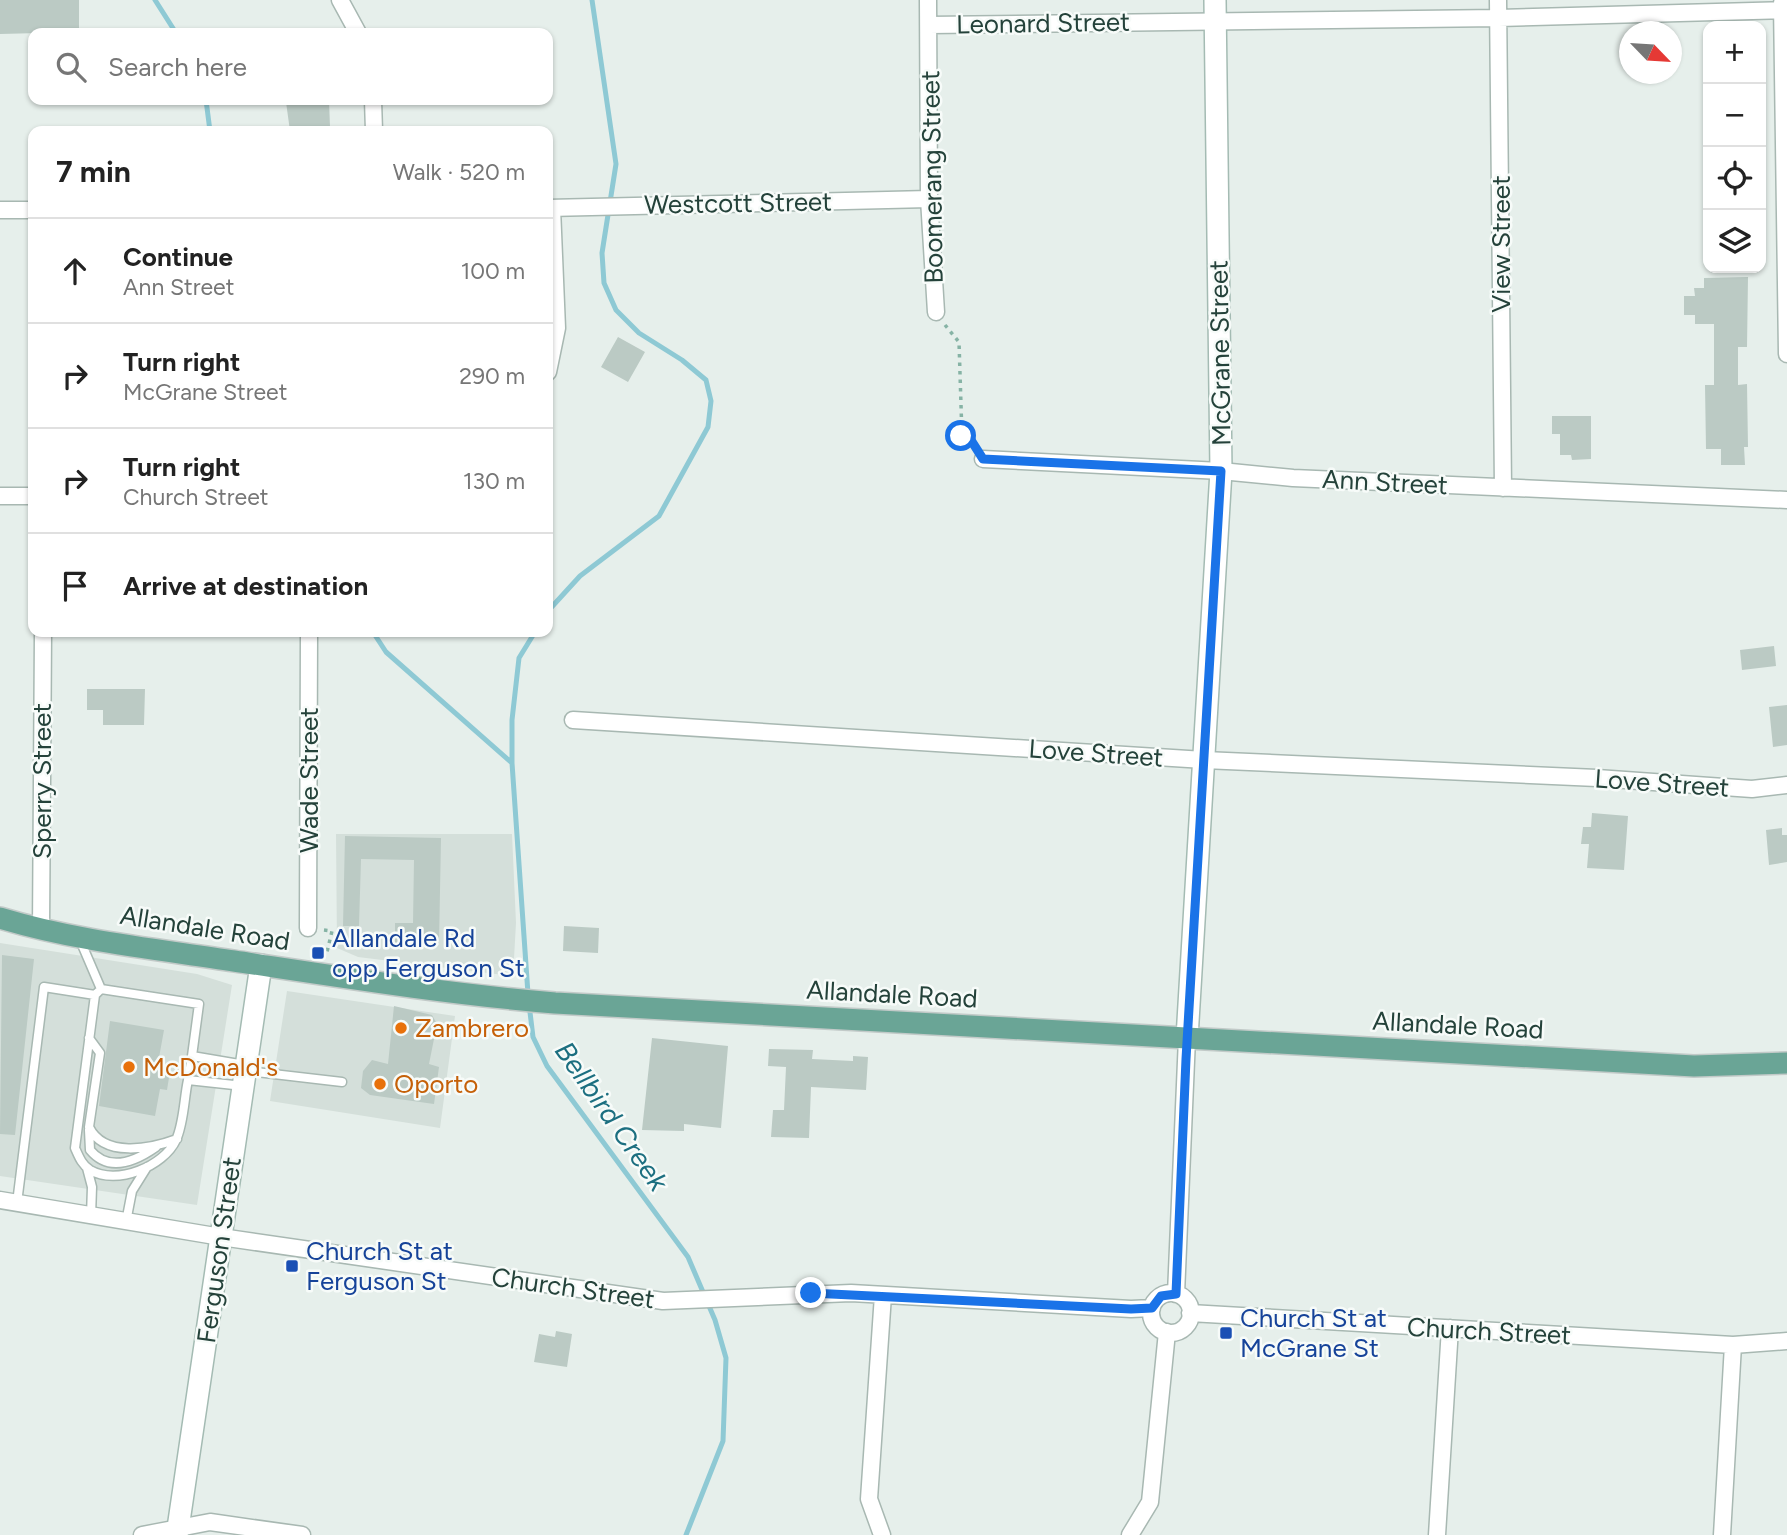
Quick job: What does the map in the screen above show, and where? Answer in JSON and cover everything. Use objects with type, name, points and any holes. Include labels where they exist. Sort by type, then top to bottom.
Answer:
[{"type":"main road","name":"Allandale Road","points":[[0,918],[41,930],[261,965],[495,998],[555,1003],[1693,1066],[1787,1063]]},
{"type":"street","points":[[340,0],[355,28]]},
{"type":"street","name":"Boomerang Street","points":[[928,0],[929,200],[936,312]]},
{"type":"street","name":"View Street","points":[[1498,0],[1503,488]]},
{"type":"street","points":[[1784,7],[1787,354]]},
{"type":"street","name":"Leonard Street","points":[[929,25],[1215,10],[1499,18],[1784,7]]},
{"type":"street","name":"McGrane Street","points":[[1176,1294],[1187,1038],[1221,471],[1215,10]]},
{"type":"street","points":[[373,105],[374,126]]},
{"type":"street","name":"Westcott Street","points":[[553,208],[929,200]]},
{"type":"street","points":[[0,210],[28,210]]},
{"type":"street","points":[[553,259],[557,328],[553,348]]},
{"type":"street","name":"Ann Street","points":[[983,459],[1503,488],[1787,500]]},
{"type":"street","points":[[0,496],[28,496]]},
{"type":"street","name":"Sperry Street","points":[[41,930],[43,637]]},
{"type":"street","name":"Wade Street","points":[[308,928],[309,637]]},
{"type":"street","name":"Love Street","points":[[572,720],[1204,760],[1597,778],[1752,789],[1787,785]]},
{"type":"street","name":"Ferguson Street","points":[[178,1531],[261,965]]},
{"type":"street","name":"Church Street","points":[[0,1200],[221,1237],[636,1299],[684,1301],[811,1293],[1152,1308]]},
{"type":"street","points":[[1176,1294],[1186,1301],[1190,1313],[1183,1328],[1167,1332],[1155,1325],[1152,1308],[1161,1296],[1176,1294]]},
{"type":"street","points":[[882,1535],[869,1499],[883,1295]]},
{"type":"street","name":"Church Street","points":[[1190,1313],[1734,1345],[1787,1341]]},
{"type":"street","points":[[1437,1535],[1450,1328]]},
{"type":"street","points":[[1130,1535],[1150,1502],[1167,1332]]},
{"type":"street","points":[[1722,1535],[1734,1345]]},
{"type":"street","points":[[142,1535],[178,1531],[210,1522],[302,1535]]},
{"type":"lane","points":[[78,936],[98,992],[89,1038],[75,1148],[87,1168],[92,1188],[91,1216]]},
{"type":"lane","points":[[17,1203],[44,987],[199,1004],[177,1139],[163,1159],[147,1167],[110,1175],[87,1168]]},
{"type":"lane","points":[[89,1038],[100,1053],[89,1127],[90,1150],[103,1161],[123,1163],[177,1139]]},
{"type":"lane","points":[[192,1056],[244,1074]]},
{"type":"lane","points":[[188,1080],[244,1074],[342,1083]]},
{"type":"lane","points":[[89,1127],[94,1138],[104,1144],[129,1148],[156,1147]]},
{"type":"lane","points":[[126,1222],[132,1191],[147,1167]]},
{"type":"path","points":[[936,312],[958,342],[961,436],[969,437],[983,459]]},
{"type":"shaded area","points":[[336,834],[512,834],[516,923],[513,976],[358,957],[337,948]]},
{"type":"shaded area","points":[[0,943],[197,974],[232,985],[197,1205],[0,1176]]},
{"type":"shaded area","points":[[287,991],[455,1016],[440,1128],[270,1101]]},
{"type":"building","points":[[0,0],[79,0],[79,28],[28,28],[28,33],[0,34]]},
{"type":"building","points":[[286,105],[329,105],[330,126],[289,126]]},
{"type":"building","points":[[1748,277],[1747,347],[1738,347],[1738,385],[1747,384],[1748,447],[1744,447],[1745,465],[1721,465],[1721,449],[1706,449],[1705,385],[1714,385],[1714,324],[1695,324],[1695,315],[1684,315],[1684,296],[1695,296],[1694,288],[1704,288],[1704,278]]},
{"type":"building","points":[[618,337],[645,352],[628,382],[601,367]]},
{"type":"building","points":[[1552,416],[1591,416],[1591,459],[1572,460],[1571,455],[1560,455],[1560,434],[1552,434]]},
{"type":"building","points":[[1774,646],[1776,666],[1742,670],[1740,650]]},
{"type":"building","points":[[87,689],[145,689],[144,725],[103,725],[103,710],[87,710]]},
{"type":"building","points":[[1787,705],[1787,745],[1773,747],[1769,707]]},
{"type":"building","points":[[1592,813],[1628,816],[1624,870],[1587,868],[1589,844],[1581,844],[1583,827],[1591,827]]},
{"type":"building","points":[[1782,828],[1782,835],[1787,835],[1787,862],[1769,865],[1766,830]]},
{"type":"building","points":[[345,836],[441,838],[439,944],[395,943],[395,923],[413,923],[414,860],[361,859],[359,926],[343,926]]},
{"type":"building","points":[[564,926],[599,928],[598,953],[563,951]]},
{"type":"building","points":[[2,955],[34,959],[15,1135],[0,1134]]},
{"type":"building","points":[[394,1006],[432,1015],[437,1024],[429,1064],[439,1067],[434,1104],[370,1095],[361,1088],[363,1071],[372,1060],[388,1064]]},
{"type":"building","points":[[110,1021],[164,1030],[158,1063],[171,1065],[167,1090],[160,1089],[155,1116],[99,1106]]},
{"type":"building","points":[[652,1038],[728,1046],[721,1128],[684,1124],[684,1131],[642,1130]]},
{"type":"building","points":[[769,1049],[813,1050],[812,1059],[853,1061],[853,1056],[868,1057],[866,1090],[811,1087],[809,1138],[771,1137],[773,1110],[784,1110],[786,1067],[768,1066]]},
{"type":"building","points":[[556,1331],[572,1334],[567,1367],[534,1362],[539,1334],[555,1337]]},
{"type":"waterway","name":"Bellbird Creek","points":[[155,0],[173,28]]},
{"type":"waterway","points":[[553,606],[580,576],[659,516],[708,427],[711,401],[706,380],[682,360],[639,333],[616,310],[604,283],[602,253],[616,164],[592,0]]},
{"type":"waterway","name":"Bellbird Creek","points":[[207,105],[209,126]]},
{"type":"waterway","name":"Bellbird Creek","points":[[376,637],[386,652],[512,763],[528,994]]},
{"type":"waterway","points":[[512,763],[512,720],[519,658],[532,637]]},
{"type":"waterway","name":"Bellbird Creek","points":[[529,1004],[533,1037],[547,1066],[688,1257],[715,1320],[726,1358],[723,1441],[686,1535]]},
{"type":"place","name":"Allandale Rd opp Ferguson St","points":[[318,953]]},
{"type":"place","name":"Zambrero","points":[[401,1028]]},
{"type":"place","name":"McDonald's","points":[[129,1067]]},
{"type":"place","name":"Oporto","points":[[380,1084]]},
{"type":"place","name":"Church St at Ferguson St","points":[[292,1266]]},
{"type":"place","name":"Church St at McGrane St","points":[[1226,1333]]},
{"type":"route","points":[[811,1293],[1131,1309],[1152,1308],[1161,1296],[1176,1294],[1186,1059],[1221,471],[983,459],[969,437],[961,436]]}]
